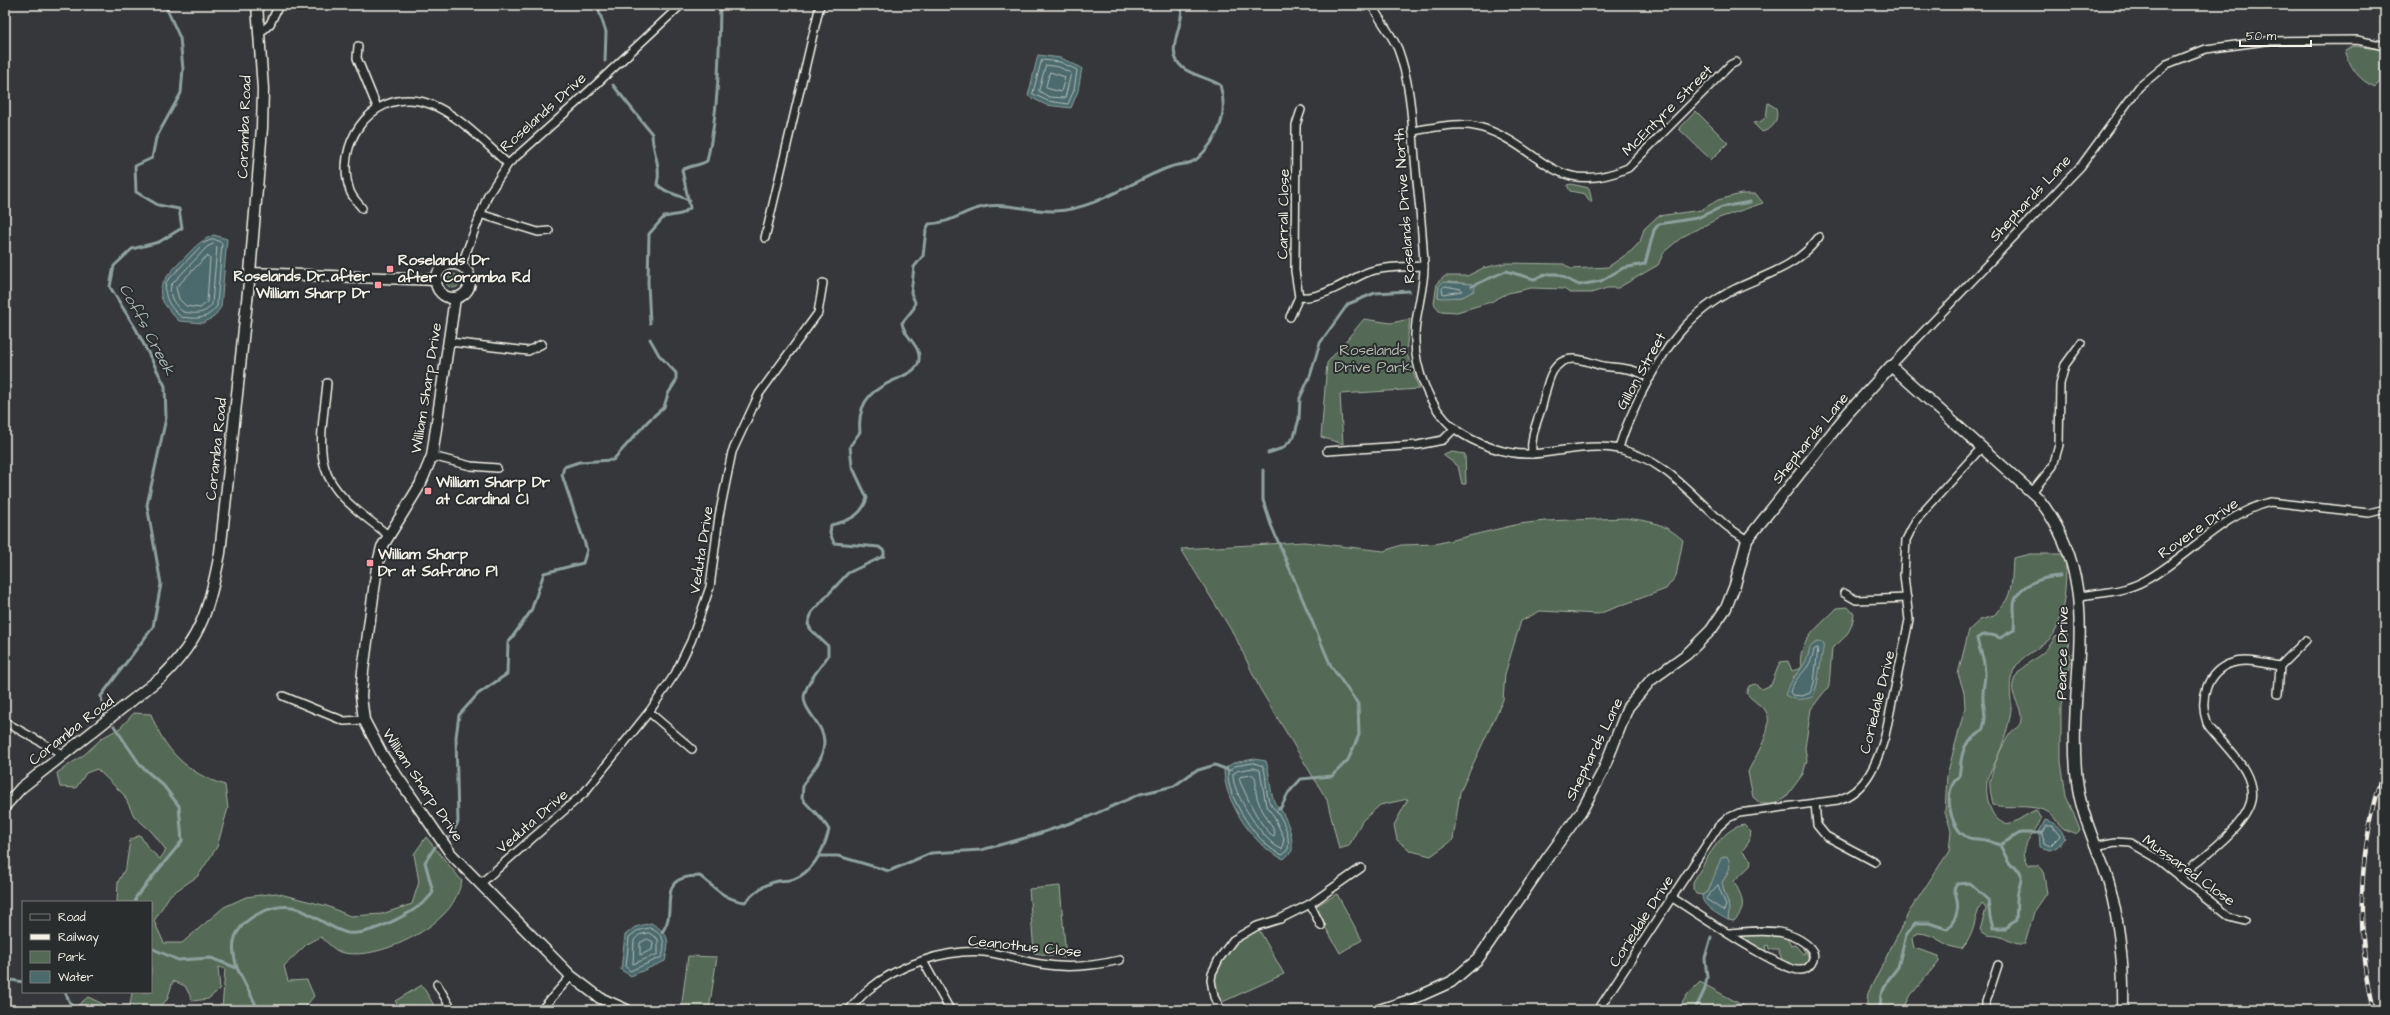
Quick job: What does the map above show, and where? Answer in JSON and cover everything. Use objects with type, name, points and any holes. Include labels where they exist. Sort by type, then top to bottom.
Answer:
[{"type":"street","name":"Coramba Road","points":[[5,806],[21,788],[163,676],[182,658],[199,629],[210,603],[220,553],[250,273],[262,128],[260,33],[257,5]]},
{"type":"street","points":[[260,33],[270,24],[279,5]]},
{"type":"street","name":"Roselands Drive","points":[[461,266],[488,195],[508,164],[574,105],[681,5]]},
{"type":"street","points":[[766,238],[820,5]]},
{"type":"street","name":"Roselands Drive North","points":[[1374,9],[1397,48],[1407,82],[1424,266],[1422,298],[1415,335],[1421,378],[1441,412],[1455,428],[1484,445],[1508,451],[1532,454],[1583,447],[1619,449],[1656,464],[1678,478],[1723,523],[1747,540]]},
{"type":"street","name":"Shephards Lane","points":[[1379,1010],[1413,999],[1451,982],[1478,959],[1581,812],[1603,771],[1628,707],[1651,680],[1687,654],[1711,630],[1726,608],[1735,584],[1747,540],[1847,414],[2081,166],[2139,87],[2167,64],[2206,48],[2266,41],[2357,40],[2385,46]]},
{"type":"street","points":[[358,46],[357,58],[377,107]]},
{"type":"street","name":"McEntyre Street","points":[[1412,131],[1457,125],[1478,126],[1494,132],[1564,174],[1587,179],[1611,175],[1628,168],[1730,65],[1736,62]]},
{"type":"street","points":[[362,208],[350,192],[346,172],[348,146],[358,128],[377,107],[402,101],[418,100],[433,104],[478,137],[508,164]]},
{"type":"street","name":"Carrall Close","points":[[1299,297],[1295,271],[1296,125],[1301,110]]},
{"type":"street","points":[[480,214],[538,232],[549,231]]},
{"type":"street","name":"Gillon Street","points":[[1619,449],[1622,433],[1668,346],[1696,314],[1735,289],[1782,270],[1795,262],[1811,248],[1819,237]]},
{"type":"street","points":[[452,264],[461,266],[470,277],[469,286],[464,294],[455,298],[442,293],[437,280],[443,268],[452,264]]},
{"type":"street","points":[[1290,317],[1299,297],[1308,298],[1324,293],[1370,271],[1424,266]]},
{"type":"street","points":[[250,273],[437,280]]},
{"type":"street","name":"Veduta Drive","points":[[480,884],[584,793],[649,712],[676,674],[704,607],[710,587],[726,476],[741,431],[759,394],[818,313],[823,283]]},
{"type":"street","name":"William Sharp Drive","points":[[455,298],[450,342],[432,456],[420,485],[382,547],[377,567],[363,671],[361,696],[364,720],[383,756],[451,854],[570,976],[600,998],[627,1010]]},
{"type":"street","points":[[450,342],[528,351],[542,344]]},
{"type":"street","points":[[2032,492],[2052,466],[2059,445],[2060,384],[2065,365],[2081,343]]},
{"type":"street","points":[[1532,454],[1534,428],[1542,407],[1548,378],[1563,362],[1572,359],[1602,366],[1629,368],[1650,378]]},
{"type":"street","name":"Pearce Drive","points":[[1891,366],[2032,492],[2053,516],[2067,544],[2078,581],[2080,636],[2075,739],[2077,781],[2081,804],[2109,884],[2124,970],[2123,1010]]},
{"type":"street","points":[[327,383],[322,449],[325,468],[333,485],[343,497],[389,536]]},
{"type":"street","points":[[1327,451],[1418,445],[1442,440],[1455,428]]},
{"type":"street","name":"Coriedale Drive","points":[[1598,1010],[1718,827],[1728,818],[1739,813],[1815,803],[1850,796],[1870,772],[1879,754],[1909,620],[1904,555],[1910,530],[1924,510],[1982,446]]},
{"type":"street","points":[[432,456],[471,466],[497,468]]},
{"type":"street","name":"Rovere Drive","points":[[2078,596],[2113,592],[2146,580],[2227,522],[2255,506],[2270,502],[2369,512],[2385,509]]},
{"type":"street","points":[[1844,593],[1856,600],[1907,598]]},
{"type":"street","points":[[2278,694],[2280,666],[2306,640]]},
{"type":"street","points":[[2179,877],[2242,820],[2251,802],[2252,789],[2247,772],[2208,725],[2203,703],[2206,687],[2214,674],[2232,663],[2248,661],[2280,666]]},
{"type":"street","points":[[284,696],[344,721],[364,720]]},
{"type":"street","points":[[649,712],[692,749]]},
{"type":"street","points":[[5,722],[64,755]]},
{"type":"street","points":[[1815,803],[1817,825],[1826,836],[1875,862]]},
{"type":"street","name":"Mussared Close","points":[[2095,846],[2114,842],[2131,843],[2156,857],[2230,917],[2244,921]]},
{"type":"street","points":[[1221,1010],[1214,997],[1211,980],[1212,973],[1226,949],[1243,932],[1280,919],[1310,904],[1360,868]]},
{"type":"street","points":[[1671,897],[1728,933],[1792,970],[1807,969],[1813,961],[1812,952],[1808,946],[1784,933],[1728,933]]},
{"type":"street","points":[[1310,904],[1321,926]]},
{"type":"street","name":"Ceanothus Close","points":[[849,1010],[868,990],[895,972],[923,961],[956,953],[984,952],[1041,964],[1067,966],[1094,966],[1120,960]]},
{"type":"street","points":[[923,961],[950,1010]]},
{"type":"street","points":[[1986,1010],[1986,1002],[1998,965]]},
{"type":"street","points":[[541,1010],[570,976]]},
{"type":"street","points":[[437,984],[452,1010]]},
{"type":"green space","points":[[2353,46],[2385,50],[2385,69],[2380,70],[2380,82],[2375,87],[2359,77],[2349,62],[2345,50]]},
{"type":"green space","points":[[1768,103],[1776,108],[1777,116],[1775,123],[1770,129],[1762,132],[1753,123],[1760,122],[1766,117]]},
{"type":"green space","points":[[1696,111],[1728,143],[1711,160],[1679,129]]},
{"type":"green space","points":[[1571,184],[1589,188],[1592,202],[1590,202],[1585,194],[1570,191],[1567,185]]},
{"type":"green space","points":[[1741,194],[1756,194],[1763,203],[1719,218],[1682,237],[1664,252],[1658,265],[1618,288],[1607,288],[1591,293],[1570,293],[1564,289],[1531,288],[1508,293],[1491,302],[1457,312],[1440,311],[1434,304],[1437,283],[1445,276],[1467,276],[1483,268],[1505,263],[1564,264],[1571,269],[1608,267],[1631,251],[1640,242],[1644,229],[1658,216],[1701,210],[1718,200]],"holes":[[[1448,282],[1472,284],[1473,291],[1462,297],[1438,297],[1439,286]]]},
{"type":"green space","points":[[450,274],[456,274],[460,278],[460,284],[456,288],[450,288],[446,284],[446,278]]},
{"type":"green space","name":"Roselands Drive Park","points":[[1364,319],[1391,323],[1410,319],[1406,351],[1419,389],[1340,394],[1343,444],[1321,437],[1327,363]]},
{"type":"green space","points":[[1452,452],[1465,454],[1466,484],[1462,484],[1458,466],[1443,455]]},
{"type":"green space","points":[[1625,518],[1642,520],[1663,526],[1683,540],[1676,576],[1666,589],[1598,614],[1540,611],[1521,621],[1505,674],[1503,700],[1460,792],[1453,840],[1431,856],[1411,851],[1397,840],[1394,825],[1408,799],[1380,805],[1362,821],[1349,846],[1339,849],[1327,800],[1260,689],[1236,638],[1181,549],[1304,542],[1384,551],[1401,545],[1435,544],[1519,524],[1545,521]]},
{"type":"green space","points":[[2031,554],[2066,554],[2064,601],[2060,619],[2054,634],[2049,640],[2025,656],[2016,666],[2013,673],[2010,685],[2011,709],[2009,722],[1997,759],[1987,780],[1987,793],[1992,812],[1999,821],[2004,823],[2012,823],[2036,810],[2041,819],[2027,842],[2023,853],[2024,859],[2028,865],[2038,865],[2043,870],[2047,893],[2034,912],[2025,944],[2015,943],[2001,937],[1988,935],[1980,930],[1986,909],[1982,903],[1970,937],[1962,949],[1950,946],[1930,935],[1918,933],[1912,939],[1914,948],[1939,956],[1939,961],[1911,995],[1903,1010],[1866,1010],[1868,993],[1909,912],[1949,851],[1951,830],[1945,812],[1947,775],[1965,708],[1964,692],[1958,674],[1969,630],[1980,620],[1994,616],[2006,601],[2011,584],[2013,558]]},
{"type":"green space","points":[[1848,607],[1854,614],[1852,625],[1848,633],[1832,648],[1829,686],[1811,709],[1805,748],[1807,760],[1803,774],[1786,797],[1774,804],[1761,804],[1753,797],[1748,772],[1766,733],[1768,716],[1765,710],[1746,693],[1749,686],[1755,684],[1762,689],[1771,685],[1780,662],[1788,661],[1792,671],[1801,668],[1800,658],[1806,642],[1817,627],[1837,608]],"holes":[[[1810,647],[1822,652],[1817,684],[1813,697],[1793,677],[1805,664]]]},
{"type":"green space","points":[[2067,634],[2071,662],[2061,705],[2061,762],[2066,795],[2080,830],[2076,834],[2061,827],[2047,811],[2031,807],[2006,807],[1993,805],[1990,787],[1991,775],[2000,751],[2009,735],[2021,722],[2021,713],[2013,689],[2015,678],[2024,667],[2045,650],[2055,637]]},
{"type":"green space","points":[[134,713],[151,714],[163,739],[179,759],[200,774],[225,785],[228,808],[217,847],[198,876],[170,895],[154,921],[164,943],[182,943],[224,907],[246,897],[276,893],[327,906],[350,916],[382,914],[412,904],[419,882],[414,854],[426,837],[462,881],[457,895],[447,911],[434,923],[409,939],[381,950],[352,954],[340,952],[321,937],[308,943],[284,966],[288,981],[307,980],[314,996],[306,1006],[297,1010],[222,1010],[225,969],[218,967],[220,989],[208,999],[193,1001],[185,986],[173,981],[167,1000],[155,1010],[140,1010],[130,1005],[132,993],[152,993],[152,901],[117,901],[118,882],[126,867],[130,840],[140,835],[148,848],[160,859],[166,850],[152,832],[134,816],[124,795],[97,769],[86,773],[76,788],[60,787],[57,773],[85,754],[102,738],[120,728]]},
{"type":"green space","points":[[1744,825],[1751,832],[1749,842],[1742,851],[1751,860],[1750,866],[1734,881],[1741,897],[1742,906],[1741,911],[1734,921],[1728,920],[1729,908],[1722,882],[1729,872],[1714,878],[1708,892],[1702,895],[1696,894],[1693,889],[1693,882],[1720,839],[1728,832]]},
{"type":"green space","points":[[1060,886],[1066,958],[1034,953],[1029,889]]},
{"type":"green space","points":[[1337,894],[1362,940],[1340,953],[1314,907]]},
{"type":"green space","points":[[1257,926],[1284,974],[1218,1004],[1212,973],[1226,949]]},
{"type":"green space","points":[[1769,934],[1787,938],[1791,946],[1795,945],[1803,954],[1805,953],[1802,946],[1808,957],[1808,961],[1804,967],[1794,967],[1783,962],[1778,949],[1769,949],[1768,945],[1765,946],[1767,953],[1738,936]]},
{"type":"green space","points":[[688,956],[717,957],[709,1010],[681,1010]]},
{"type":"green space","points":[[1700,982],[1751,1010],[1678,1010],[1687,995]]},
{"type":"green space","points":[[422,985],[435,1007],[431,1010],[415,1010],[412,1005],[401,1010],[395,1001]]},
{"type":"green space","points":[[88,997],[103,1004],[108,1010],[72,1010]]},
{"type":"water","points":[[1038,55],[1061,58],[1082,68],[1078,91],[1071,108],[1046,105],[1028,96]]},
{"type":"water","points":[[214,235],[227,239],[221,307],[214,317],[203,323],[179,321],[164,303],[161,296],[163,283],[174,269],[200,242]]},
{"type":"water","points":[[1443,282],[1472,284],[1475,285],[1474,291],[1462,297],[1441,298],[1438,297],[1439,286]]},
{"type":"water","points":[[1817,642],[1824,643],[1817,684],[1813,697],[1799,699],[1788,697],[1785,695],[1791,682],[1806,661],[1810,647]]},
{"type":"water","points":[[1254,759],[1266,761],[1271,791],[1275,804],[1281,810],[1290,830],[1292,851],[1284,859],[1273,854],[1252,834],[1243,822],[1229,795],[1225,781],[1224,769],[1233,763]]},
{"type":"water","points":[[2045,820],[2058,826],[2065,838],[2057,847],[2050,850],[2040,847],[2039,832]]},
{"type":"water","points":[[1727,856],[1730,867],[1722,882],[1729,908],[1728,920],[1707,906],[1702,899],[1702,895],[1708,892],[1721,858]]},
{"type":"water","points":[[651,923],[662,931],[667,938],[668,948],[665,961],[631,976],[621,970],[625,935],[635,927]]},
{"type":"waterway","name":"Coffs Creek","points":[[104,713],[101,696],[153,627],[161,584],[147,505],[166,418],[165,386],[136,329],[110,287],[114,266],[132,249],[159,242],[182,228],[179,209],[158,205],[136,192],[135,166],[152,158],[156,138],[181,93],[183,69],[180,38],[165,5]]},
{"type":"waterway","points":[[597,5],[606,32],[605,61]]},
{"type":"waterway","points":[[650,323],[648,283],[649,234],[664,217],[681,214],[690,208],[682,170],[707,161],[716,103],[719,64],[720,5]]},
{"type":"waterway","points":[[662,932],[667,923],[672,888],[676,882],[685,877],[700,876],[726,896],[745,902],[764,886],[778,881],[792,880],[807,871],[817,859],[824,845],[829,830],[823,821],[802,798],[804,783],[820,760],[824,742],[820,728],[805,704],[805,692],[812,678],[828,656],[828,646],[811,630],[808,624],[812,612],[848,573],[884,556],[884,551],[879,547],[834,543],[830,533],[831,525],[854,517],[862,509],[867,498],[852,466],[850,446],[860,432],[861,414],[866,400],[875,391],[886,384],[908,374],[915,368],[919,360],[919,355],[915,345],[903,328],[902,323],[914,308],[915,302],[911,293],[914,267],[923,256],[926,230],[929,224],[945,221],[969,211],[992,206],[1010,206],[1046,211],[1070,209],[1100,200],[1173,166],[1195,161],[1217,134],[1223,116],[1223,106],[1220,85],[1187,71],[1177,61],[1174,46],[1182,13],[1181,5]]},
{"type":"waterway","points":[[613,85],[652,134],[658,165],[657,184],[664,190],[690,201]]},
{"type":"waterway","points":[[1472,286],[1506,271],[1534,279],[1548,274],[1557,274],[1579,285],[1601,281],[1623,268],[1645,264],[1654,230],[1659,224],[1697,218],[1722,207],[1750,202]]},
{"type":"waterway","points":[[1268,453],[1283,448],[1294,437],[1299,419],[1300,398],[1310,376],[1320,343],[1348,304],[1375,293],[1409,291]]},
{"type":"waterway","points":[[450,837],[458,822],[456,737],[459,715],[478,694],[507,674],[508,643],[531,611],[544,573],[583,563],[587,550],[562,475],[564,467],[579,462],[613,460],[648,421],[664,407],[668,394],[676,381],[676,373],[659,355],[650,339]]},
{"type":"waterway","points":[[1263,470],[1263,500],[1271,525],[1331,666],[1358,704],[1359,735],[1348,760],[1332,776],[1301,779],[1289,792],[1280,809],[1278,809]]},
{"type":"waterway","points":[[1880,1010],[1881,994],[1888,980],[1898,967],[1906,935],[1915,923],[1929,923],[1947,929],[1956,915],[1958,906],[1954,889],[1957,884],[1969,883],[1988,900],[1993,928],[2006,928],[2016,920],[2017,895],[2021,880],[2020,873],[2015,867],[2010,865],[2000,845],[1983,839],[1969,838],[1961,833],[1952,817],[1949,799],[1954,782],[1959,777],[1964,749],[1968,743],[1982,730],[1985,719],[1983,698],[1985,669],[1977,638],[1983,635],[2000,638],[2014,630],[2014,605],[2020,592],[2025,587],[2039,580],[2060,576]]},
{"type":"waterway","name":"Coffs Creek","points":[[114,726],[141,766],[163,785],[179,806],[182,841],[136,897],[135,901]]},
{"type":"waterway","points":[[819,856],[838,856],[889,871],[931,853],[981,850],[1032,836],[1088,817],[1140,794],[1174,786],[1195,771],[1215,765],[1228,770]]},
{"type":"waterway","points":[[2000,845],[2020,833],[2042,833]]},
{"type":"waterway","points":[[237,968],[234,955],[234,942],[237,933],[247,921],[269,909],[277,907],[292,907],[304,911],[334,928],[348,933],[358,933],[382,926],[407,914],[427,899],[433,892],[425,862],[435,847]]},
{"type":"waterway","points":[[1695,1010],[1705,989],[1707,977],[1705,958],[1711,937]]},
{"type":"waterway","name":"Coffs Creek","points":[[152,948],[178,960],[211,958],[237,968],[255,1003],[256,1010]]},
{"type":"waterway","points":[[5,979],[22,982]]},
{"type":"waterway","points":[[65,993],[73,1010]]},
{"type":"railway","points":[[2374,1010],[2364,950],[2362,889],[2369,828],[2385,769]]},
{"type":"place","name":"Roselands Dr after Coramba Rd","points":[[390,269]]},
{"type":"place","name":"Roselands Dr after William Sharp Dr","points":[[378,285]]},
{"type":"place","name":"William Sharp Dr at Cardinal Cl","points":[[428,491]]},
{"type":"place","name":"William Sharp Dr at Safrano Pl","points":[[370,563]]}]
